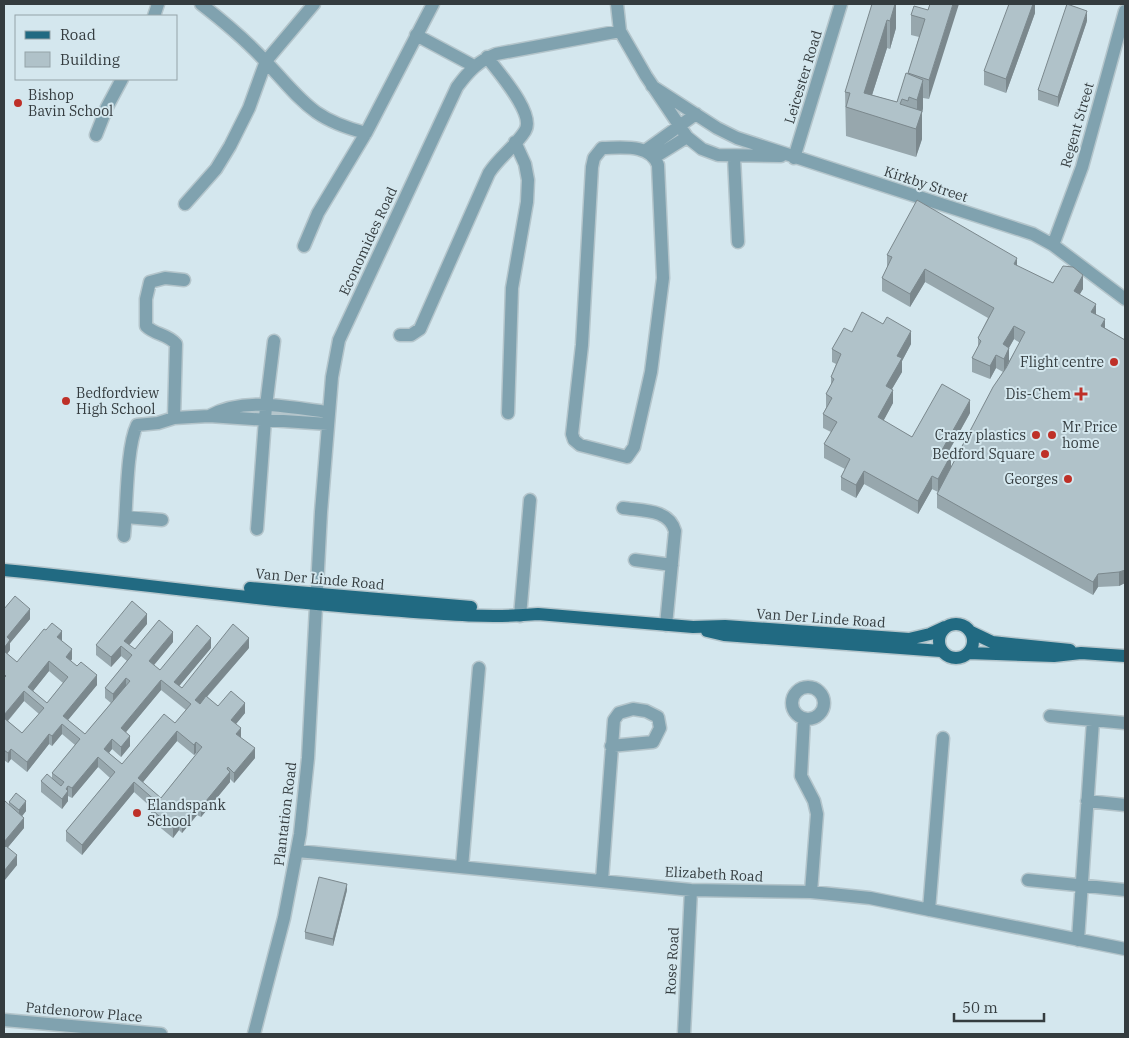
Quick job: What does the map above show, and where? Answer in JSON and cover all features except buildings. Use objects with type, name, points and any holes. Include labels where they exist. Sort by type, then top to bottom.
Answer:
[{"type":"main road","name":"Van Der Linde Road","points":[[4,570],[100,579],[116,576],[147,578],[316,599],[693,627],[725,626],[908,639],[930,634],[945,627]]},
{"type":"main road","points":[[968,653],[973,642],[966,626],[957,623],[945,627],[938,641],[941,651],[954,658],[968,653],[1054,656],[1081,653]]},
{"type":"main road","name":"Van Der Linde Road","points":[[693,627],[724,635],[941,651]]},
{"type":"main road","points":[[970,632],[992,642],[1054,647],[1081,653],[1125,656]]},
{"type":"street","points":[[202,4],[266,61],[296,96],[320,116],[339,126],[366,133]]},
{"type":"street","points":[[185,204],[216,169],[230,146],[249,108],[266,61],[314,4]]},
{"type":"street","points":[[304,246],[318,213],[366,133],[433,4]]},
{"type":"street","name":"Kirkby Street","points":[[617,4],[620,31],[652,86],[683,132],[710,153],[736,157],[791,157]]},
{"type":"street","name":"Leicester Road","points":[[791,157],[841,4]]},
{"type":"street","name":"Regent Street","points":[[1053,245],[1082,166],[1125,11]]},
{"type":"street","name":"Economides Road","points":[[316,599],[336,348],[457,87],[474,66],[487,57],[506,51],[620,31]]},
{"type":"street","points":[[416,35],[474,66]]},
{"type":"street","points":[[400,335],[410,335],[420,329],[489,173],[497,160],[525,132],[528,118],[525,110],[487,57]]},
{"type":"street","points":[[96,135],[107,106],[121,80]]},
{"type":"street","name":"Kirkby Street","points":[[652,86],[737,138],[1033,234],[1053,245],[1125,299]]},
{"type":"street","points":[[650,154],[658,164],[663,278],[651,372],[634,447],[629,456],[622,456],[580,445],[574,440],[572,424],[581,354],[594,158],[602,148],[650,154],[683,132],[696,114]]},
{"type":"street","points":[[737,138],[738,242]]},
{"type":"street","points":[[508,413],[512,288],[528,187],[525,164],[515,142]]},
{"type":"street","points":[[174,418],[176,344],[170,337],[150,330],[146,326],[146,300],[150,282],[165,278],[184,280]]},
{"type":"street","points":[[258,529],[265,412],[274,341]]},
{"type":"street","points":[[124,536],[131,454],[137,425],[174,418],[265,412],[329,418]]},
{"type":"street","points":[[520,613],[530,500]]},
{"type":"street","points":[[623,508],[666,515],[673,522],[675,531],[666,625]]},
{"type":"street","points":[[126,517],[162,520]]},
{"type":"street","points":[[635,560],[672,564]]},
{"type":"street","name":"Plantation Road","points":[[254,1034],[282,926],[298,851],[308,758],[316,599]]},
{"type":"street","points":[[462,867],[478,668]]},
{"type":"street","points":[[1050,716],[1125,723]]},
{"type":"street","points":[[804,719],[800,771],[816,808],[811,892]]},
{"type":"street","points":[[1078,940],[1093,721]]},
{"type":"street","points":[[929,910],[943,738]]},
{"type":"street","points":[[602,880],[611,746]]},
{"type":"street","points":[[1087,801],[1125,805]]},
{"type":"street","name":"Elizabeth Road","points":[[298,851],[691,890],[811,892],[870,898],[1125,949]]},
{"type":"street","points":[[1028,880],[1125,890]]},
{"type":"street","name":"Rose Road","points":[[684,1034],[691,890]]},
{"type":"street","name":"Patdenorow Place","points":[[4,1020],[161,1034]]},
{"type":"place","name":"Bishop Bavin School","points":[[18,103]]},
{"type":"place","name":"Flight centre","points":[[1114,362]]},
{"type":"place","name":"Dis-Chem","points":[[1081,394]]},
{"type":"place","name":"Bedfordview High School","points":[[66,401]]},
{"type":"place","name":"Crazy plastics","points":[[1036,435]]},
{"type":"place","name":"Mr Price home","points":[[1052,435]]},
{"type":"place","name":"Bedford Square","points":[[1045,454]]},
{"type":"place","name":"Georges","points":[[1068,479]]},
{"type":"place","name":"Elandspank School","points":[[137,813]]}]
